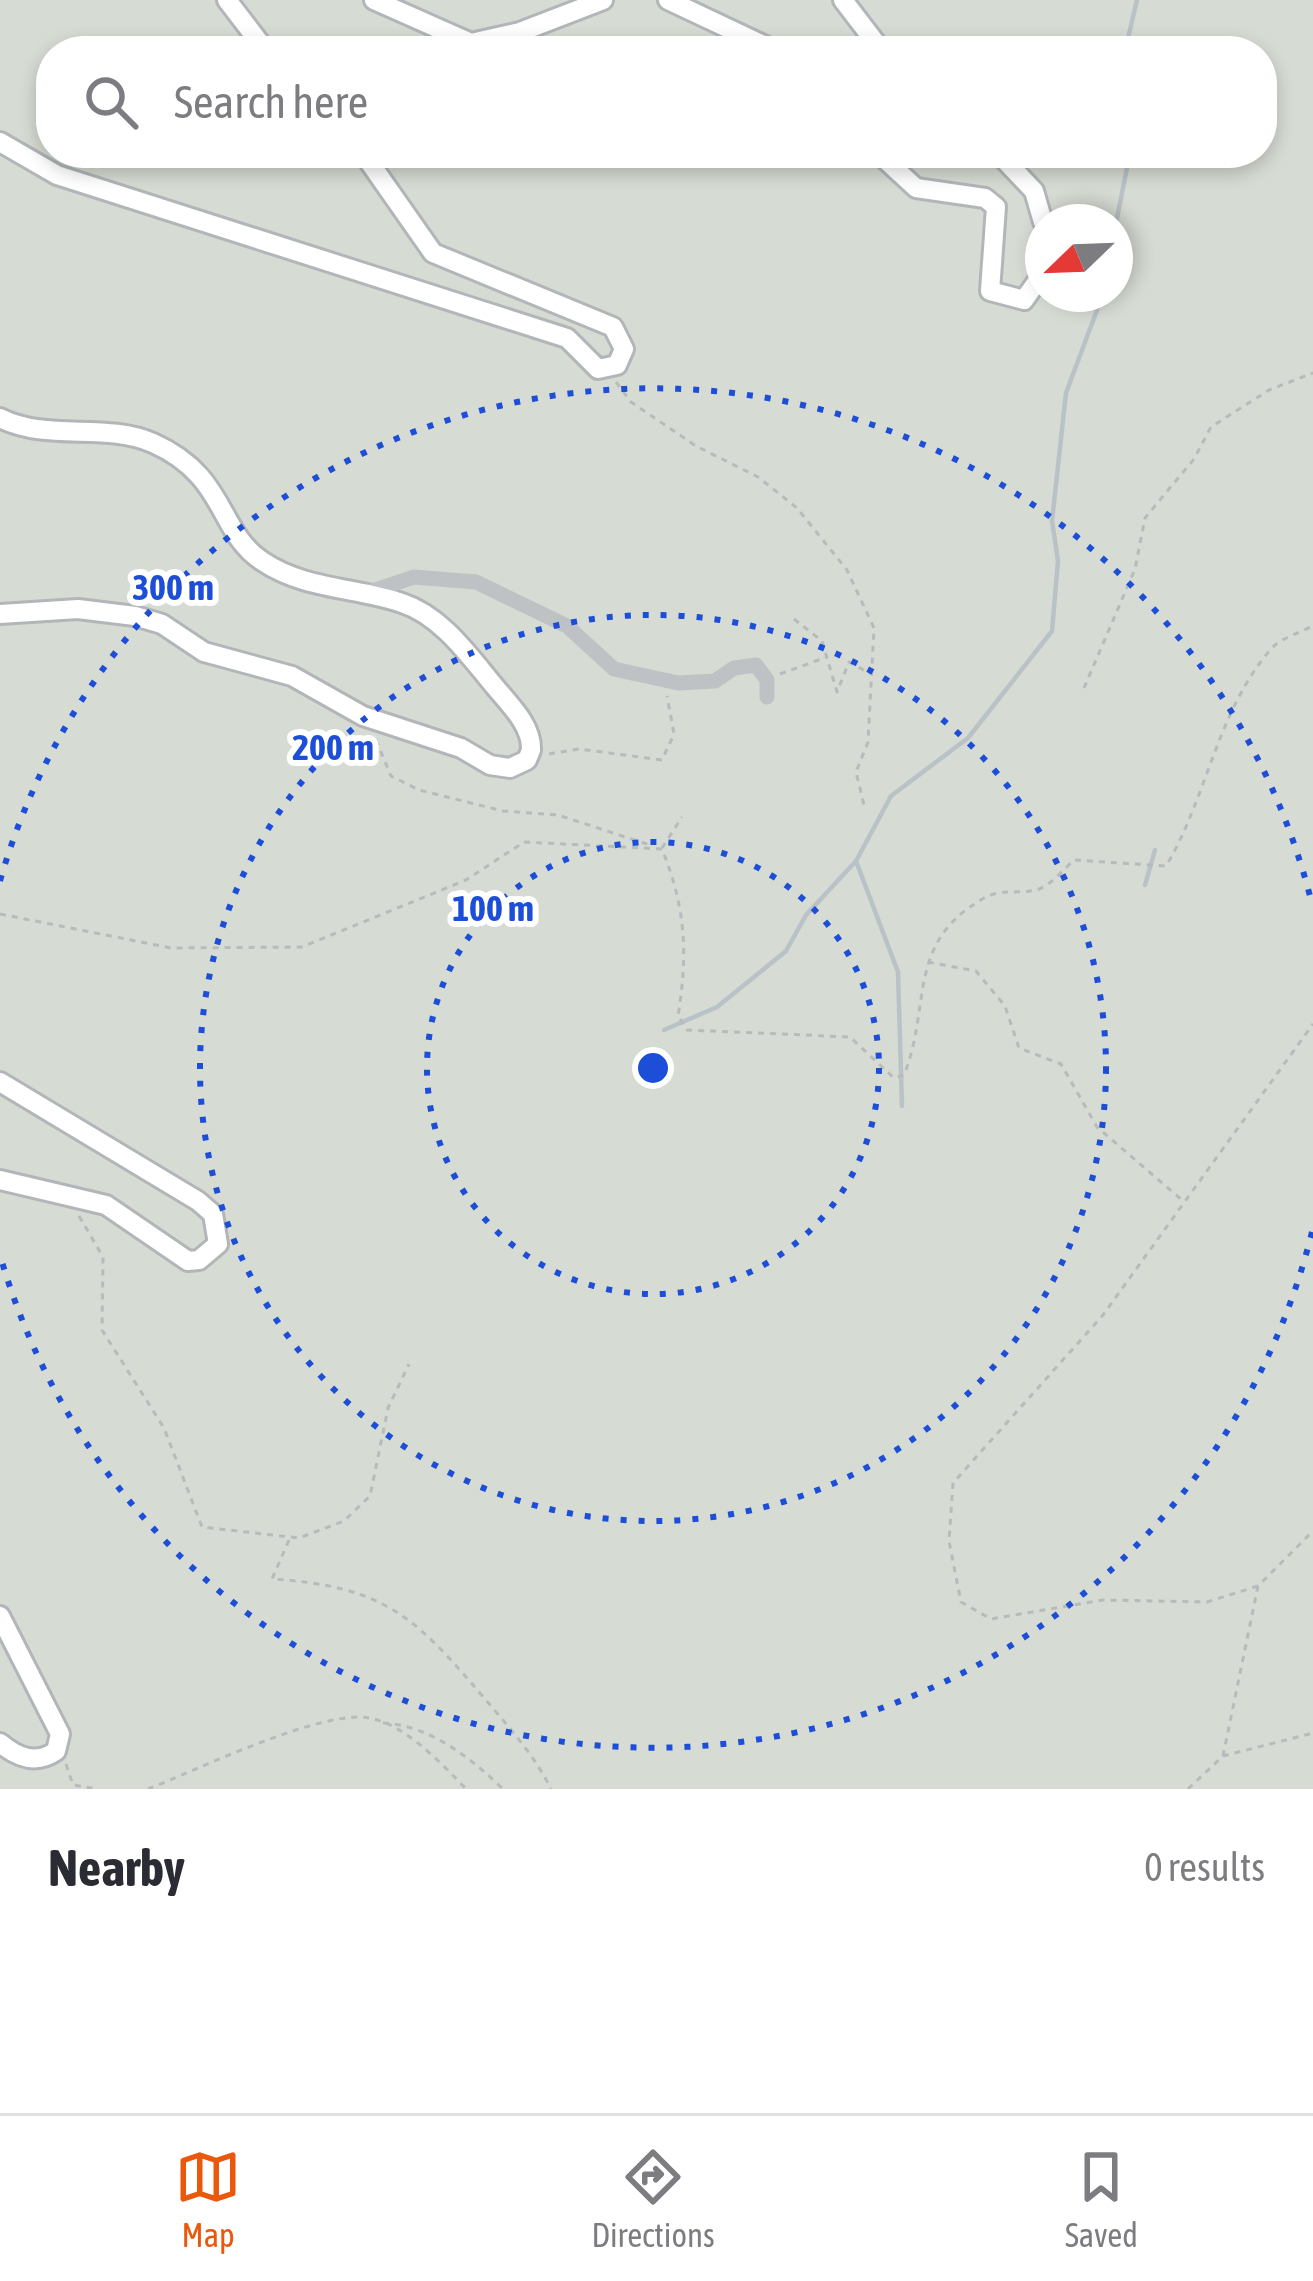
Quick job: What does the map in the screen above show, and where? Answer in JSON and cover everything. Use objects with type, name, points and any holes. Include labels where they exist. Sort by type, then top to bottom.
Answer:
[{"type":"main road","points":[[227,0],[255,36]]},
{"type":"main road","points":[[374,0],[455,36]]},
{"type":"main road","points":[[502,36],[603,0]]},
{"type":"main road","points":[[668,0],[744,36]]},
{"type":"main road","points":[[843,0],[871,36]]},
{"type":"main road","points":[[0,142],[36,163]]},
{"type":"main road","points":[[45,168],[567,338],[588,362],[607,371],[617,365],[624,349],[613,327],[433,253],[374,168]]},
{"type":"main road","points":[[894,168],[916,188],[985,199],[996,207],[990,291],[1025,299]]},
{"type":"main road","points":[[1012,168],[1034,191],[1038,204]]},
{"type":"main road","points":[[0,418],[29,428],[112,433],[172,452],[205,479],[257,559],[303,581],[402,602],[445,630],[518,716],[531,740],[530,756],[500,768],[461,748],[380,721],[292,676],[204,652],[148,620],[78,609],[0,614]]},
{"type":"main road","points":[[0,1082],[197,1201],[213,1214],[218,1244],[199,1260],[188,1261],[106,1205],[0,1180]]},
{"type":"main road","points":[[0,1616],[55,1718],[59,1746],[38,1760],[0,1743]]},
{"type":"lane","points":[[363,594],[414,577],[476,583],[567,626],[614,669],[669,680],[715,681],[734,668],[756,664],[767,688]]},
{"type":"path","points":[[607,371],[631,402],[695,446],[758,477],[797,508],[847,570],[874,628],[868,742],[856,772],[864,805]]},
{"type":"path","points":[[1084,688],[1135,569],[1145,518],[1194,459],[1211,427],[1269,390],[1313,374]]},
{"type":"path","points":[[794,619],[822,641],[829,657],[830,684],[837,692],[850,662],[873,675]]},
{"type":"path","points":[[380,721],[378,754],[391,776],[419,790],[503,811],[558,814],[662,849],[681,896],[688,954],[678,1016],[687,1030],[850,1037],[894,1078],[904,1075],[927,962],[949,921],[990,894],[1042,889],[1074,860],[1155,869],[1166,866],[1187,831],[1205,767],[1274,646],[1313,626]]},
{"type":"path","points":[[767,688],[829,657]]},
{"type":"path","points":[[530,756],[579,749],[662,760],[674,734],[666,699],[669,680]]},
{"type":"path","points":[[662,849],[682,817]]},
{"type":"path","points":[[0,914],[172,949],[302,947],[466,880],[524,842],[662,849]]},
{"type":"path","points":[[927,962],[976,971],[1005,1006],[1019,1048],[1061,1064],[1097,1127],[1184,1201]]},
{"type":"path","points":[[1313,1024],[1102,1316],[953,1483],[949,1541],[961,1602],[992,1619],[1103,1600],[1207,1602],[1258,1586],[1313,1531]]},
{"type":"path","points":[[58,1191],[104,1257],[102,1330],[164,1428],[202,1527],[290,1537],[344,1521],[370,1496],[388,1408],[410,1364]]},
{"type":"path","points":[[290,1537],[272,1580],[345,1588],[394,1608],[433,1636],[514,1733],[551,1789]]},
{"type":"path","points":[[1223,1756],[1258,1586]]},
{"type":"path","points":[[148,1789],[335,1719],[404,1724],[459,1751],[503,1789]]},
{"type":"path","points":[[381,1723],[435,1756],[466,1789]]},
{"type":"path","points":[[1189,1789],[1223,1756],[1313,1733]]},
{"type":"path","points":[[59,1746],[74,1785],[97,1789]]},
{"type":"shaded area","points":[[0,0],[1313,0],[1313,1789],[0,1789]]},
{"type":"waterway","points":[[1129,36],[1137,0]]},
{"type":"waterway","points":[[1120,204],[1127,168]]},
{"type":"waterway","points":[[664,1030],[717,1007],[786,951],[806,915],[856,861],[891,796],[968,738],[1052,631],[1058,561],[1052,521],[1066,393],[1096,312]]},
{"type":"waterway","points":[[1145,885],[1155,850]]},
{"type":"waterway","points":[[856,861],[898,972],[902,1106]]}]
